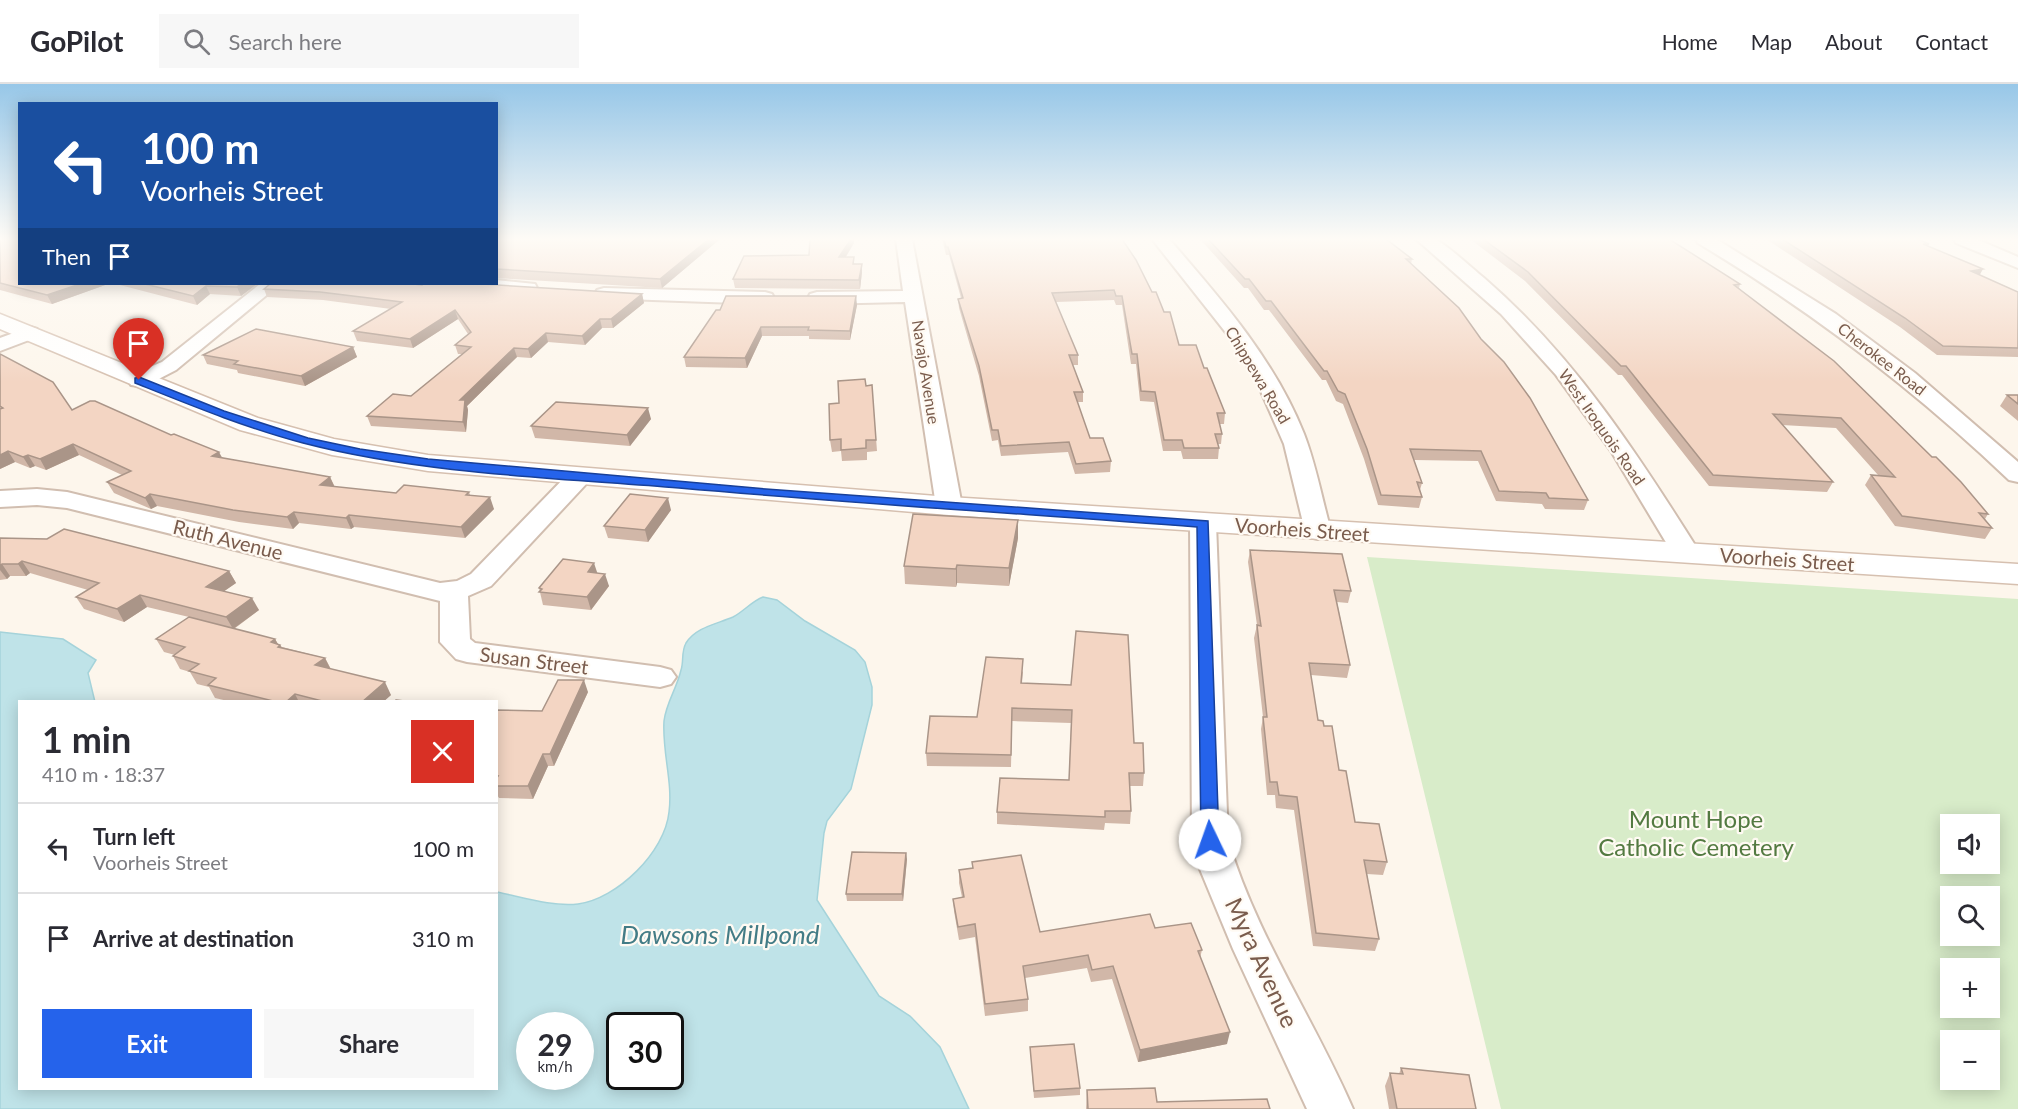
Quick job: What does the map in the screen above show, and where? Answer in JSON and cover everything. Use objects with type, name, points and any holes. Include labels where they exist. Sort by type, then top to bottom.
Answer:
[{"type":"street","points":[[139,380],[169,366],[267,287]]},
{"type":"street","points":[[516,287],[542,289]]},
{"type":"street","name":"Navajo Avenue","points":[[912,287],[949,506]]},
{"type":"street","name":"Chippewa Road","points":[[1199,287],[1247,352],[1277,401],[1299,456],[1318,531]]},
{"type":"street","name":"West Iroquois Road","points":[[1483,287],[1557,363],[1601,420],[1686,553]]},
{"type":"street","name":"Cherokee Road","points":[[1781,287],[1871,349],[1952,414],[2018,475]]},
{"type":"street","points":[[585,292],[680,297],[914,296]]},
{"type":"street","name":"Voorheis Street","points":[[0,321],[249,424],[332,447],[428,463],[949,506],[2018,574]]},
{"type":"street","points":[[0,345],[30,333]]},
{"type":"street","points":[[454,591],[473,585],[488,574],[579,477]]},
{"type":"street","name":"Ruth Avenue","points":[[0,499],[37,497],[67,500],[428,591],[454,591]]},
{"type":"street","name":"Myra Avenue","points":[[1203,523],[1210,840],[1216,862],[1253,949],[1330,1109]]},
{"type":"street","name":"Susan Street","points":[[454,591],[455,642],[468,652],[660,677]]},
{"type":"green space","name":"Mount Hope Catholic Cemetery","points":[[1367,557],[2018,599],[2018,1109],[1501,1109]]},
{"type":"water","name":"Dawsons Millpond","points":[[763,597],[777,600],[805,621],[855,650],[865,662],[872,687],[872,705],[851,789],[827,821],[817,900],[879,996],[910,1016],[940,1047],[969,1109],[0,1109],[0,632],[63,639],[96,660],[88,673],[95,700],[18,700],[18,1090],[498,1090],[498,892],[548,903],[578,904],[608,893],[637,871],[649,857],[659,843],[669,812],[670,789],[664,744],[664,721],[667,708],[682,667],[684,646],[695,633],[733,617]]},
{"type":"building","points":[[15,287],[72,287],[47,295]]},
{"type":"building","points":[[156,287],[205,287],[193,296]]},
{"type":"building","points":[[267,287],[527,287],[642,294],[611,319],[600,319],[582,336],[546,333],[528,349],[514,348],[460,400],[465,400],[463,422],[367,416],[393,394],[411,396],[471,347],[455,345],[471,332],[455,310],[410,339],[353,331],[402,302],[320,292],[264,289]]},
{"type":"building","points":[[960,287],[1149,287],[1152,292],[1156,292],[1164,312],[1170,312],[1179,345],[1196,345],[1204,368],[1207,368],[1225,413],[1217,413],[1222,434],[1215,434],[1219,448],[1184,448],[1182,440],[1164,440],[1155,392],[1141,391],[1137,354],[1132,354],[1122,296],[1116,296],[1114,290],[1052,293],[1078,355],[1069,355],[1083,392],[1074,392],[1090,438],[1103,438],[1111,461],[1076,464],[1069,442],[1001,446],[998,430],[992,430],[979,366],[958,299],[963,298]]},
{"type":"building","points":[[1255,287],[1436,287],[1459,308],[1481,339],[1504,362],[1530,398],[1588,500],[1549,498],[1546,493],[1499,491],[1481,451],[1410,449],[1422,483],[1417,482],[1422,497],[1381,495],[1367,449],[1345,394],[1338,391],[1327,371],[1324,371],[1271,301],[1266,301]]},
{"type":"building","points":[[1543,287],[1736,287],[1834,361],[1932,457],[1936,457],[1988,514],[1979,513],[1992,528],[1902,516],[1871,475],[1895,477],[1841,418],[1773,414],[1833,482],[1713,475],[1626,366],[1621,366]]},
{"type":"building","points":[[1856,287],[2006,287],[2018,292],[2018,348],[1943,346]]},
{"type":"building","points":[[726,296],[856,296],[850,331],[808,330],[809,327],[761,327],[745,358],[684,357],[716,310],[720,310]]},
{"type":"building","points":[[256,329],[353,347],[301,376],[234,364],[238,361],[203,355]]},
{"type":"building","points":[[0,354],[53,382],[72,410],[90,401],[95,401],[171,435],[174,434],[219,452],[212,456],[330,477],[320,485],[396,493],[404,485],[469,492],[466,495],[490,497],[461,527],[349,515],[346,518],[294,512],[287,517],[233,510],[150,494],[145,498],[107,482],[131,471],[73,444],[40,459],[28,455],[23,457],[8,451],[0,455],[0,409],[3,408],[0,406]]},
{"type":"building","points":[[865,379],[866,386],[872,385],[876,440],[866,440],[866,448],[841,450],[841,439],[830,440],[829,404],[839,403],[838,381]]},
{"type":"building","points":[[2007,395],[2018,395],[2018,404]]},
{"type":"building","points":[[556,402],[648,408],[627,435],[531,426]]},
{"type":"building","points":[[630,494],[668,498],[645,530],[604,526]]},
{"type":"building","points":[[913,514],[1018,520],[1009,568],[957,565],[956,569],[904,566]]},
{"type":"building","points":[[64,529],[229,571],[206,587],[252,598],[226,617],[140,595],[117,609],[76,597],[99,583],[22,561],[18,564],[0,566],[0,538],[47,539]]},
{"type":"building","points":[[1250,550],[1342,554],[1351,591],[1334,590],[1350,665],[1309,663],[1318,720],[1323,721],[1324,726],[1332,726],[1339,770],[1346,771],[1355,822],[1379,824],[1387,862],[1364,860],[1379,939],[1316,933],[1297,797],[1279,795],[1277,782],[1270,782],[1263,717],[1267,717],[1257,625],[1261,626]]},
{"type":"building","points":[[563,559],[594,563],[588,572],[605,574],[587,597],[539,592],[542,589],[539,588]]},
{"type":"building","points":[[189,617],[275,639],[271,642],[280,645],[278,647],[325,658],[315,665],[385,682],[364,700],[318,700],[295,694],[288,700],[269,700],[208,685],[216,678],[189,671],[199,664],[173,656],[185,647],[156,639]]},
{"type":"building","points":[[1076,631],[1128,635],[1134,743],[1143,743],[1144,773],[1129,773],[1131,811],[1105,811],[1105,817],[997,812],[1000,778],[1069,780],[1072,710],[1012,708],[1011,755],[926,753],[930,716],[977,717],[986,657],[1023,659],[1021,683],[1071,685]]},
{"type":"building","points":[[558,680],[584,680],[550,754],[543,754],[528,786],[498,786],[498,710],[542,711]]},
{"type":"building","points":[[852,852],[906,853],[902,894],[846,894]]},
{"type":"building","points":[[1021,855],[1040,932],[1150,914],[1155,928],[1191,923],[1202,950],[1198,951],[1230,1032],[1140,1050],[1113,966],[1092,970],[1088,955],[1023,966],[1028,999],[985,1004],[975,924],[958,927],[953,899],[964,897],[959,870],[973,868],[972,862]]},
{"type":"building","points":[[1074,1044],[1080,1088],[1034,1091],[1030,1047]]},
{"type":"building","points":[[1401,1068],[1469,1075],[1476,1109],[1397,1109],[1390,1073],[1403,1074]]},
{"type":"building","points":[[1155,1088],[1157,1102],[1267,1099],[1270,1109],[1088,1109],[1087,1090]]},
{"type":"route","points":[[139,380],[249,424],[305,441],[428,463],[766,492],[1203,523],[1210,840]]}]
